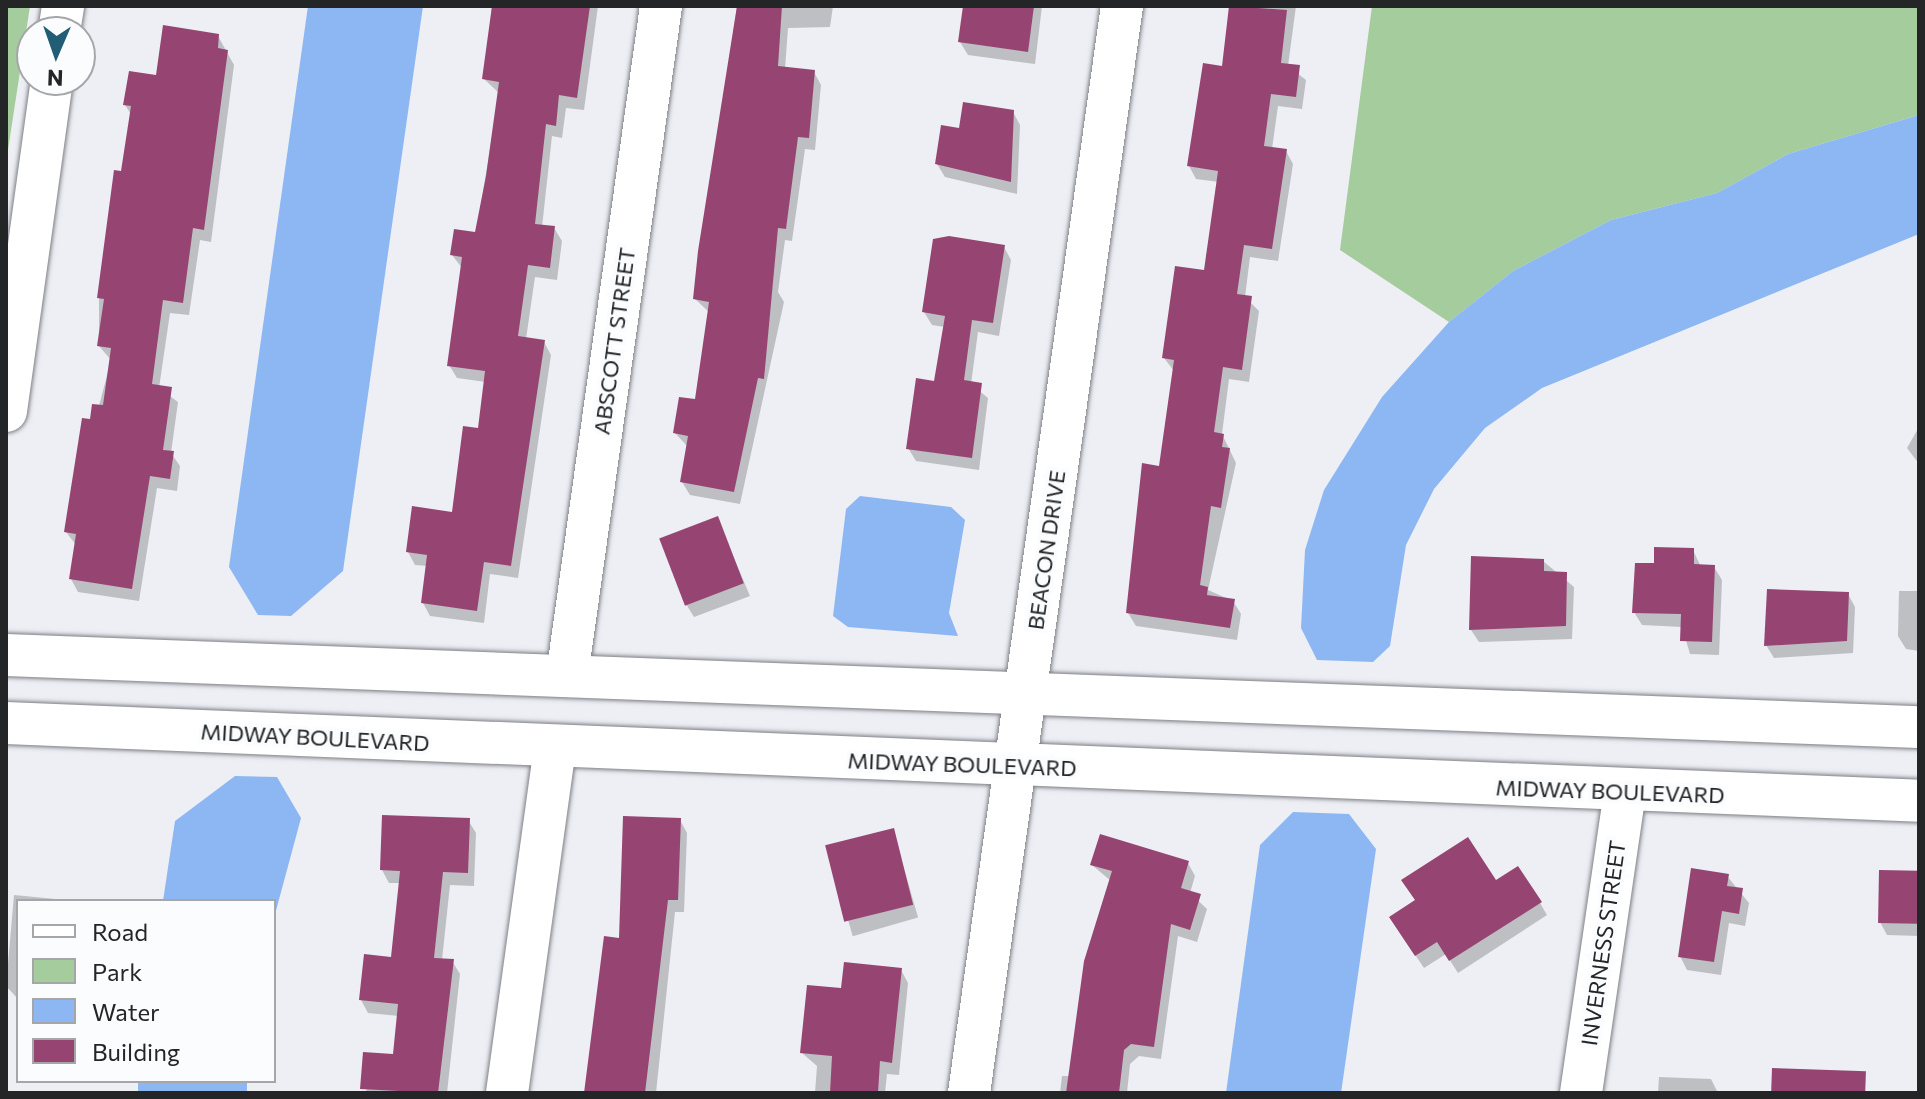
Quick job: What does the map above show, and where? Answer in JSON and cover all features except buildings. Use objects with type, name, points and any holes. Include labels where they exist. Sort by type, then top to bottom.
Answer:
[{"type":"street","name":"ABSCOTT STREET","points":[[567,676],[661,6]]},
{"type":"street","name":"BEACON DRIVE","points":[[969,1093],[1122,6]]},
{"type":"street","points":[[6,411],[50,96]]},
{"type":"street","points":[[6,655],[1919,727]]},
{"type":"street","name":"MIDWAY BOULEVARD","points":[[6,723],[1625,792],[1919,801]]},
{"type":"street","points":[[507,1093],[555,748]]},
{"type":"street","name":"INVERNESS STREET","points":[[1581,1093],[1625,792]]},
{"type":"green space","points":[[6,6],[30,6],[28,16],[16,16],[16,96],[6,163]]},
{"type":"green space","points":[[1372,6],[1919,6],[1919,115],[1788,154],[1717,193],[1611,220],[1513,271],[1449,322],[1340,250]]},
{"type":"water","points":[[308,6],[423,6],[343,571],[291,616],[258,615],[229,567]]},
{"type":"water","points":[[1919,115],[1919,234],[1542,388],[1485,428],[1434,489],[1406,545],[1390,646],[1373,662],[1317,660],[1301,628],[1305,550],[1324,490],[1382,397],[1449,322],[1513,271],[1611,220],[1717,193],[1788,154]]},
{"type":"water","points":[[860,496],[951,507],[965,520],[949,613],[958,636],[848,627],[833,616],[846,509]]},
{"type":"water","points":[[235,776],[277,777],[301,818],[276,911],[276,899],[163,899],[175,821]]},
{"type":"water","points":[[1293,812],[1349,814],[1376,849],[1341,1093],[1226,1093],[1260,845]]},
{"type":"water","points":[[138,1083],[247,1083],[247,1093],[138,1093]]}]
